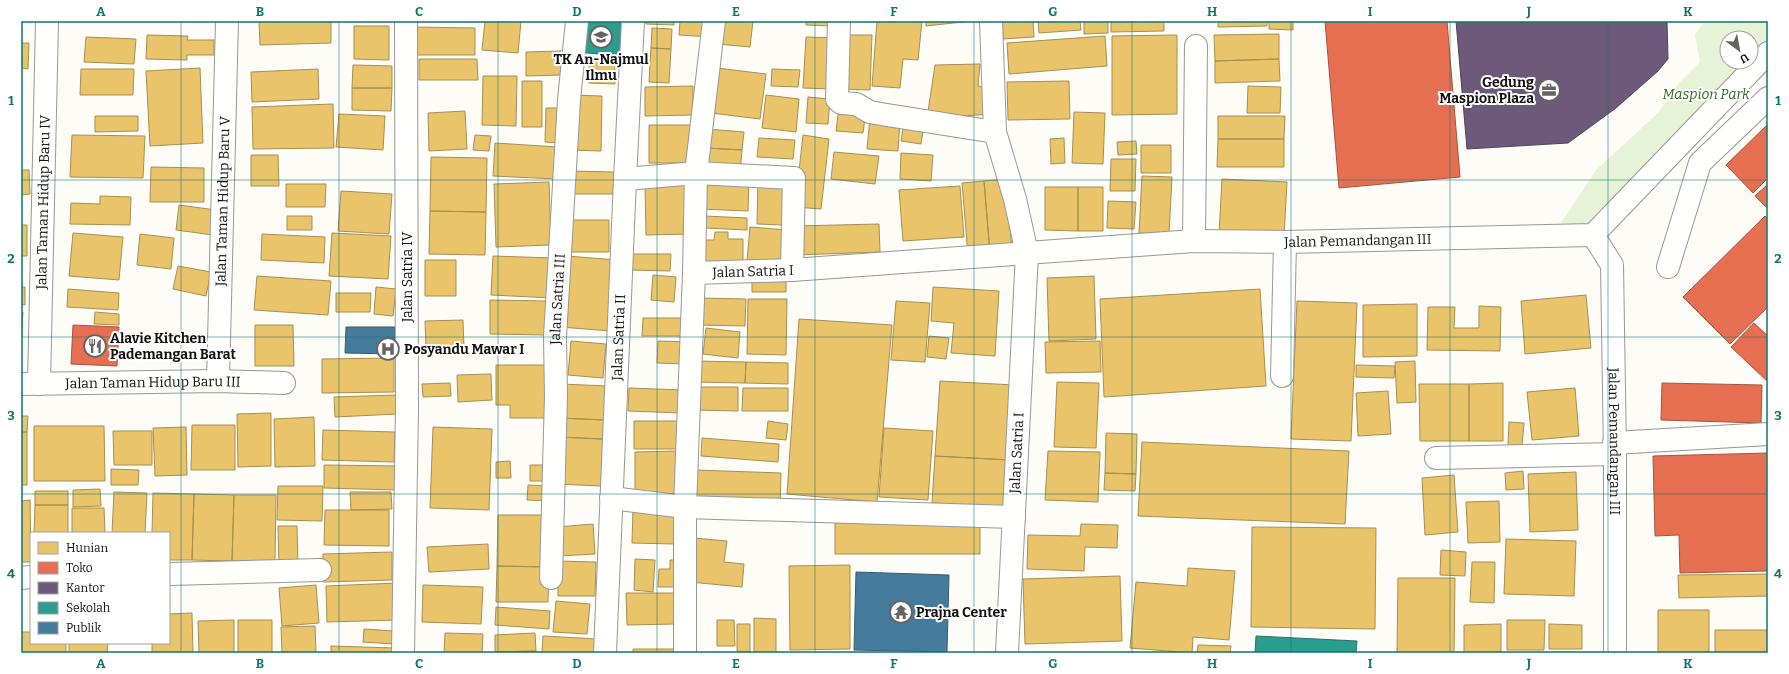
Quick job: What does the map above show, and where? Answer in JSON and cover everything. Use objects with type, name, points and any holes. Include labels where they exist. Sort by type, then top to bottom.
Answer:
[{"type":"street","name":"Jalan Taman Hidup Baru IV","points":[[30,384],[47,21]]},
{"type":"street","name":"Jalan Taman Hidup Baru V","points":[[218,381],[227,21]]},
{"type":"street","name":"Jalan Satria IV","points":[[403,653],[407,408],[406,21]]},
{"type":"street","name":"Jalan Satria III","points":[[551,578],[556,395],[555,337],[570,100],[577,21]]},
{"type":"street","name":"Jalan Satria II","points":[[605,653],[633,21]]},
{"type":"street","points":[[686,653],[685,507],[694,273],[696,173],[714,21]]},
{"type":"street","points":[[839,21],[837,99],[841,103],[856,104],[870,112],[887,116],[995,132]]},
{"type":"street","name":"Jalan Satria I","points":[[991,21],[995,132],[1015,199],[1027,253],[1007,653]]},
{"type":"street","points":[[1194,241],[1196,46]]},
{"type":"street","points":[[1593,235],[1768,53]]},
{"type":"street","points":[[1668,267],[1700,164],[1768,98]]},
{"type":"street","points":[[625,179],[696,173],[794,178],[792,270]]},
{"type":"street","name":"Jalan Pemandangan III","points":[[1027,253],[1194,241],[1285,242],[1593,235],[1612,265],[1615,449],[1615,653]]},
{"type":"street","points":[[1282,376],[1285,242]]},
{"type":"street","name":"Jalan Satria I","points":[[694,273],[792,270],[1027,253]]},
{"type":"street","name":"Jalan Taman Hidup Baru III","points":[[30,384],[218,381],[284,383]]},
{"type":"street","points":[[1436,458],[1615,449],[1768,434]]},
{"type":"street","points":[[611,498],[685,507],[1014,517]]},
{"type":"street","points":[[170,574],[320,570]]},
{"type":"green space","name":"Maspion Park","points":[[1705,21],[1768,21],[1768,71],[1654,183],[1605,234],[1561,223],[1596,170],[1659,112],[1673,89],[1700,62],[1695,34]]},
{"type":"building: Hunian","points":[[259,21],[331,21],[331,43],[260,45]]},
{"type":"building: Hunian","points":[[485,21],[521,21],[518,53],[482,50]]},
{"type":"building: Hunian","points":[[646,21],[674,21],[674,25],[646,24]]},
{"type":"building: Hunian","points":[[680,21],[712,21],[711,37],[679,35]]},
{"type":"building: Hunian","points":[[721,21],[753,21],[750,47],[718,44]]},
{"type":"building: Hunian","points":[[806,21],[831,21],[831,26],[806,25]]},
{"type":"building: Hunian","points":[[877,21],[922,21],[918,60],[903,59],[900,88],[872,86]]},
{"type":"building: Hunian","points":[[926,21],[972,21],[926,26]]},
{"type":"building: Hunian","points":[[1002,21],[1033,21],[1034,37],[1003,39]]},
{"type":"building: Hunian","points":[[1038,21],[1080,21],[1081,30],[1039,33]]},
{"type":"building: Hunian","points":[[1084,21],[1108,21],[1108,33],[1084,34]]},
{"type":"building: Hunian","points":[[1111,21],[1164,21],[1164,31],[1111,32]]},
{"type":"building: Hunian","points":[[1218,21],[1267,21],[1267,26],[1218,27]]},
{"type":"building: Hunian","points":[[1269,21],[1293,21],[1293,30],[1269,29]]},
{"type":"building: Hunian","points":[[354,26],[389,26],[389,60],[354,59]]},
{"type":"building: Hunian","points":[[415,27],[475,28],[475,55],[414,55]]},
{"type":"building: Hunian","points":[[652,28],[672,29],[671,49],[651,48]]},
{"type":"building: Hunian","points":[[1279,34],[1279,59],[1215,61],[1214,35]]},
{"type":"building: Hunian","points":[[147,35],[188,36],[187,40],[214,40],[214,55],[187,55],[187,60],[146,59]]},
{"type":"building: Hunian","points":[[843,35],[872,35],[870,90],[841,89]]},
{"type":"building: Hunian","points":[[1177,35],[1177,114],[1112,115],[1112,36]]},
{"type":"building: Hunian","points":[[1105,36],[1107,66],[1009,74],[1007,43]]},
{"type":"building: Hunian","points":[[86,37],[136,39],[134,64],[84,62]]},
{"type":"building: Hunian","points":[[806,37],[836,38],[833,89],[803,88]]},
{"type":"building: Hunian","points":[[21,43],[29,43],[28,69],[21,68]]},
{"type":"building: Hunian","points":[[651,48],[671,49],[669,83],[649,82]]},
{"type":"building: Hunian","points":[[561,51],[561,75],[526,76],[526,52]]},
{"type":"building: Hunian","points":[[419,59],[477,59],[478,80],[419,80]]},
{"type":"building: Hunian","points":[[1279,59],[1280,81],[1215,83],[1215,61]]},
{"type":"building: Hunian","points":[[589,61],[615,61],[615,84],[589,83]]},
{"type":"building: Hunian","points":[[980,64],[978,86],[993,89],[993,114],[927,118],[935,65]]},
{"type":"building: Hunian","points":[[353,65],[392,66],[392,88],[352,88]]},
{"type":"building: Hunian","points":[[200,68],[203,143],[150,146],[146,71]]},
{"type":"building: Hunian","points":[[717,68],[766,74],[760,119],[711,113]]},
{"type":"building: Hunian","points":[[81,69],[134,69],[133,95],[80,95]]},
{"type":"building: Hunian","points":[[318,69],[319,99],[252,102],[251,72]]},
{"type":"building: Hunian","points":[[772,69],[800,70],[798,87],[771,86]]},
{"type":"building: Hunian","points":[[483,76],[517,76],[516,126],[482,125]]},
{"type":"building: Hunian","points":[[522,81],[542,81],[542,127],[522,127]]},
{"type":"building: Hunian","points":[[1069,81],[1070,119],[1008,120],[1007,82]]},
{"type":"building: Hunian","points":[[693,86],[693,115],[645,116],[645,87]]},
{"type":"building: Hunian","points":[[1248,86],[1281,87],[1280,113],[1247,113]]},
{"type":"building: Hunian","points":[[352,88],[392,88],[391,111],[352,110]]},
{"type":"building: Hunian","points":[[571,95],[602,96],[601,151],[569,150]]},
{"type":"building: Hunian","points":[[766,95],[799,99],[796,132],[762,128]]},
{"type":"building: Hunian","points":[[808,97],[830,99],[828,124],[806,123]]},
{"type":"building: Hunian","points":[[333,104],[334,148],[253,149],[252,107]]},
{"type":"building: Hunian","points":[[839,107],[866,110],[863,133],[836,131]]},
{"type":"building: Hunian","points":[[546,108],[561,108],[559,143],[545,142]]},
{"type":"building: Hunian","points":[[465,111],[467,149],[429,151],[428,113]]},
{"type":"building: Hunian","points":[[1074,112],[1105,113],[1103,164],[1072,163]]},
{"type":"building: Hunian","points":[[339,114],[385,116],[383,150],[336,147]]},
{"type":"building: Hunian","points":[[95,116],[138,116],[138,131],[95,132]]},
{"type":"building: Hunian","points":[[1218,116],[1285,116],[1284,139],[1218,139]]},
{"type":"building: Hunian","points":[[870,118],[900,120],[898,151],[867,149]]},
{"type":"building: Hunian","points":[[904,122],[924,125],[921,144],[901,141]]},
{"type":"building: Hunian","points":[[649,125],[694,125],[694,163],[649,163]]},
{"type":"building: Hunian","points":[[707,129],[744,132],[742,150],[706,148]]},
{"type":"building: Hunian","points":[[72,135],[145,136],[143,178],[70,177]]},
{"type":"building: Hunian","points":[[475,135],[491,136],[489,151],[473,150]]},
{"type":"building: Hunian","points":[[803,135],[829,139],[821,209],[795,207]]},
{"type":"building: Hunian","points":[[759,138],[795,140],[793,159],[757,157]]},
{"type":"building: Hunian","points":[[1064,138],[1065,163],[1051,164],[1050,139]]},
{"type":"building: Hunian","points":[[1218,139],[1284,139],[1284,167],[1217,167]]},
{"type":"building: Hunian","points":[[1136,141],[1137,154],[1118,155],[1117,142]]},
{"type":"building: Hunian","points":[[495,143],[558,147],[557,179],[493,176]]},
{"type":"building: Hunian","points":[[1141,145],[1171,145],[1171,173],[1141,173]]},
{"type":"building: Hunian","points":[[706,148],[742,150],[740,174],[704,172]]},
{"type":"building: Hunian","points":[[834,152],[879,156],[875,184],[831,179]]},
{"type":"building: Hunian","points":[[901,153],[933,155],[931,181],[900,179]]},
{"type":"building: Hunian","points":[[251,155],[278,155],[279,186],[251,186]]},
{"type":"building: Hunian","points":[[431,157],[487,158],[486,212],[430,211]]},
{"type":"building: Hunian","points":[[1111,159],[1136,159],[1135,191],[1110,191]]},
{"type":"building: Hunian","points":[[151,167],[204,168],[204,202],[150,202]]},
{"type":"building: Hunian","points":[[21,170],[29,170],[30,194],[21,195]]},
{"type":"building: Hunian","points":[[568,171],[614,172],[613,194],[568,194]]},
{"type":"building: Hunian","points":[[1142,176],[1172,177],[1169,234],[1139,233]]},
{"type":"building: Hunian","points":[[700,178],[749,179],[748,211],[700,209]]},
{"type":"building: Hunian","points":[[1006,179],[1012,251],[990,253],[984,181]]},
{"type":"building: Hunian","points":[[1222,179],[1287,182],[1284,237],[1219,234]]},
{"type":"building: Hunian","points":[[758,181],[784,182],[783,225],[757,224]]},
{"type":"building: Hunian","points":[[984,181],[990,253],[968,255],[962,183]]},
{"type":"building: Hunian","points":[[549,182],[551,245],[496,247],[494,184]]},
{"type":"building: Hunian","points":[[690,182],[690,234],[646,235],[645,183]]},
{"type":"building: Hunian","points":[[286,184],[326,184],[325,207],[286,207]]},
{"type":"building: Hunian","points":[[960,186],[964,237],[903,241],[899,190]]},
{"type":"building: Hunian","points":[[1045,187],[1078,187],[1078,231],[1045,230]]},
{"type":"building: Hunian","points":[[1078,187],[1103,187],[1103,231],[1078,231]]},
{"type":"building: Hunian","points":[[341,191],[392,194],[389,234],[338,231]]},
{"type":"building: Hunian","points":[[100,196],[131,197],[130,225],[70,224],[71,203],[100,204]]},
{"type":"building: Hunian","points":[[1108,201],[1136,202],[1134,229],[1107,228]]},
{"type":"building: Hunian","points":[[179,205],[216,210],[213,235],[176,230]]},
{"type":"building: Hunian","points":[[430,211],[486,212],[485,255],[429,254]]},
{"type":"building: Hunian","points":[[287,216],[312,216],[312,230],[287,230]]},
{"type":"building: Hunian","points":[[705,216],[747,218],[747,230],[705,228]]},
{"type":"building: Hunian","points":[[568,220],[609,220],[609,252],[568,252]]},
{"type":"building: Hunian","points":[[879,224],[880,252],[795,255],[795,226]]},
{"type":"building: Hunian","points":[[21,225],[27,225],[27,256],[21,256]]},
{"type":"building: Hunian","points":[[750,227],[788,230],[785,264],[747,261]]},
{"type":"building: Hunian","points":[[715,232],[728,232],[728,239],[743,239],[743,262],[697,262],[697,240],[714,240]]},
{"type":"building: Hunian","points":[[73,233],[123,237],[119,280],[69,276]]},
{"type":"building: Hunian","points":[[332,233],[391,236],[388,279],[329,276]]},
{"type":"building: Hunian","points":[[140,234],[174,238],[171,269],[137,265]]},
{"type":"building: Hunian","points":[[262,234],[325,237],[324,263],[261,260]]},
{"type":"building: Hunian","points":[[632,254],[671,254],[670,271],[631,270]]},
{"type":"building: Hunian","points":[[493,256],[553,258],[552,298],[491,295]]},
{"type":"building: Hunian","points":[[567,256],[617,260],[611,331],[560,327]]},
{"type":"building: Hunian","points":[[425,260],[456,260],[456,296],[425,296]]},
{"type":"building: Hunian","points":[[178,266],[211,272],[206,296],[173,289]]},
{"type":"building: Hunian","points":[[653,275],[676,277],[674,302],[651,300]]},
{"type":"building: Hunian","points":[[257,276],[331,281],[328,315],[254,310]]},
{"type":"building: Hunian","points":[[1094,276],[1096,339],[1049,341],[1047,278]]},
{"type":"building: Hunian","points":[[752,277],[786,277],[786,292],[752,292]]},
{"type":"building: Hunian","points":[[21,287],[25,287],[25,305],[21,304]]},
{"type":"building: Hunian","points":[[376,287],[396,289],[393,316],[374,314]]},
{"type":"building: Hunian","points":[[933,287],[999,291],[995,356],[951,353],[954,323],[931,321]]},
{"type":"building: Hunian","points":[[68,289],[119,293],[118,310],[67,307]]},
{"type":"building: Hunian","points":[[1260,289],[1266,386],[1104,397],[1100,299]]},
{"type":"building: Hunian","points":[[336,293],[371,293],[370,312],[336,312]]},
{"type":"building: Hunian","points":[[1586,295],[1591,348],[1525,354],[1521,301]]},
{"type":"building: Hunian","points":[[698,298],[746,299],[745,326],[697,325]]},
{"type":"building: Hunian","points":[[748,299],[787,299],[786,355],[747,354]]},
{"type":"building: Hunian","points":[[490,300],[546,301],[546,335],[490,334]]},
{"type":"building: Hunian","points":[[896,301],[930,303],[925,362],[891,360]]},
{"type":"building: Hunian","points":[[1297,301],[1357,303],[1351,441],[1291,439]]},
{"type":"building: Hunian","points":[[1417,304],[1417,356],[1363,357],[1363,305]]},
{"type":"building: Hunian","points":[[1479,306],[1501,307],[1500,351],[1427,350],[1428,307],[1455,307],[1454,328],[1479,328]]},
{"type":"building: Hunian","points":[[21,312],[23,312],[21,344]]},
{"type":"building: Hunian","points":[[95,312],[119,314],[119,325],[94,324]]},
{"type":"building: Hunian","points":[[643,318],[689,318],[688,336],[642,336]]},
{"type":"building: Hunian","points":[[799,319],[892,325],[877,502],[787,494]]},
{"type":"building: Hunian","points":[[463,320],[464,347],[426,348],[425,321]]},
{"type":"building: Hunian","points":[[255,325],[293,325],[294,366],[255,366]]},
{"type":"building: Hunian","points":[[706,328],[740,332],[738,358],[703,354]]},
{"type":"building: Hunian","points":[[929,336],[949,338],[946,359],[927,357]]},
{"type":"building: Hunian","points":[[571,341],[606,344],[603,378],[568,375]]},
{"type":"building: Hunian","points":[[658,341],[688,342],[687,364],[657,363]]},
{"type":"building: Hunian","points":[[1100,341],[1101,372],[1046,373],[1045,342]]},
{"type":"building: Hunian","points":[[394,358],[394,392],[322,393],[322,359]]},
{"type":"building: Hunian","points":[[694,361],[746,362],[745,383],[694,382]]},
{"type":"building: Hunian","points":[[1415,361],[1416,402],[1397,403],[1395,362]]},
{"type":"building: Hunian","points":[[746,362],[788,363],[788,384],[745,383]]},
{"type":"building: Hunian","points":[[496,365],[547,365],[547,418],[510,418],[510,405],[496,405]]},
{"type":"building: Hunian","points":[[1356,365],[1395,366],[1394,378],[1356,377]]},
{"type":"building: Hunian","points":[[491,374],[492,400],[458,402],[457,375]]},
{"type":"building: Hunian","points":[[940,381],[1014,385],[1009,460],[935,456]]},
{"type":"building: Hunian","points":[[1057,382],[1099,383],[1096,448],[1054,447]]},
{"type":"building: Hunian","points":[[450,383],[451,396],[423,397],[422,384]]},
{"type":"building: Hunian","points":[[1503,383],[1503,441],[1469,441],[1469,384]]},
{"type":"building: Hunian","points":[[561,384],[607,386],[605,420],[559,418]]},
{"type":"building: Hunian","points":[[1419,384],[1469,384],[1469,441],[1420,441]]},
{"type":"building: Hunian","points":[[694,387],[738,387],[738,411],[694,410]]},
{"type":"building: Hunian","points":[[629,388],[683,390],[681,413],[628,411]]},
{"type":"building: Hunian","points":[[743,388],[788,388],[788,411],[742,411]]},
{"type":"building: Hunian","points":[[1575,388],[1579,436],[1532,440],[1527,392]]},
{"type":"building: Hunian","points":[[1388,391],[1391,434],[1358,436],[1356,393]]},
{"type":"building: Hunian","points":[[396,395],[397,414],[335,417],[334,397]]},
{"type":"building: Hunian","points":[[271,413],[271,466],[238,467],[237,414]]},
{"type":"building: Hunian","points":[[21,416],[28,416],[27,432],[21,432]]},
{"type":"building: Hunian","points":[[314,417],[315,466],[275,467],[274,419]]},
{"type":"building: Hunian","points":[[559,418],[605,420],[603,439],[558,437]]},
{"type":"building: Hunian","points":[[634,421],[684,421],[685,449],[634,449]]},
{"type":"building: Hunian","points":[[768,421],[788,424],[786,440],[766,438]]},
{"type":"building: Hunian","points":[[1509,422],[1524,423],[1522,446],[1508,445]]},
{"type":"building: Hunian","points":[[192,425],[235,425],[235,470],[191,470]]},
{"type":"building: Hunian","points":[[34,426],[104,426],[105,481],[34,481]]},
{"type":"building: Hunian","points":[[186,427],[187,475],[155,476],[153,428]]},
{"type":"building: Hunian","points":[[433,427],[492,429],[489,510],[430,508]]},
{"type":"building: Hunian","points":[[884,428],[933,431],[928,500],[879,497]]},
{"type":"building: Hunian","points":[[323,430],[395,432],[394,462],[322,460]]},
{"type":"building: Hunian","points":[[113,431],[152,431],[152,465],[114,465]]},
{"type":"building: Hunian","points":[[21,432],[27,432],[27,485],[21,485]]},
{"type":"building: Hunian","points":[[1106,433],[1137,434],[1136,474],[1105,473]]},
{"type":"building: Hunian","points":[[558,437],[603,439],[601,486],[556,484]]},
{"type":"building: Hunian","points":[[702,438],[779,444],[778,462],[701,456]]},
{"type":"building: Hunian","points":[[1142,442],[1349,451],[1345,524],[1138,516]]},
{"type":"building: Hunian","points":[[678,451],[678,500],[635,501],[635,452]]},
{"type":"building: Hunian","points":[[1048,451],[1100,452],[1098,502],[1045,500]]},
{"type":"building: Hunian","points":[[935,456],[1009,460],[1007,507],[932,503]]},
{"type":"building: Hunian","points":[[510,461],[511,478],[496,478],[496,462]]},
{"type":"building: Hunian","points":[[324,465],[398,466],[397,490],[324,488]]},
{"type":"building: Hunian","points":[[530,465],[552,465],[551,481],[530,481]]},
{"type":"building: Hunian","points":[[111,469],[139,470],[138,485],[111,485]]},
{"type":"building: Hunian","points":[[695,470],[781,473],[780,508],[694,506]]},
{"type":"building: Hunian","points":[[1523,471],[1524,489],[1506,490],[1505,473]]},
{"type":"building: Hunian","points":[[1576,472],[1578,530],[1530,532],[1528,474]]},
{"type":"building: Hunian","points":[[1105,473],[1136,474],[1135,491],[1104,490]]},
{"type":"building: Hunian","points":[[1454,475],[1458,532],[1425,535],[1422,478]]},
{"type":"building: Hunian","points":[[528,485],[551,486],[550,501],[527,500]]},
{"type":"building: Hunian","points":[[278,486],[323,486],[322,521],[277,520]]},
{"type":"building: Hunian","points":[[100,489],[101,506],[73,507],[73,490]]},
{"type":"building: Hunian","points":[[35,491],[68,491],[68,505],[35,505]]},
{"type":"building: Hunian","points":[[114,492],[147,493],[145,532],[112,532]]},
{"type":"building: Hunian","points":[[350,492],[391,492],[392,509],[351,510]]},
{"type":"building: Hunian","points":[[153,493],[194,494],[192,560],[170,560],[170,532],[152,532]]},
{"type":"building: Hunian","points":[[194,494],[234,495],[232,561],[192,560]]},
{"type":"building: Hunian","points":[[234,495],[276,495],[275,561],[232,561]]},
{"type":"building: Hunian","points":[[30,500],[30,562],[21,562],[21,501]]},
{"type":"building: Hunian","points":[[1499,501],[1500,542],[1468,543],[1466,502]]},
{"type":"building: Hunian","points":[[35,505],[68,505],[68,532],[34,532]]},
{"type":"building: Hunian","points":[[72,508],[104,508],[105,532],[72,532]]},
{"type":"building: Hunian","points":[[325,510],[389,510],[389,546],[324,545]]},
{"type":"building: Hunian","points":[[633,510],[675,511],[674,544],[632,543]]},
{"type":"building: Hunian","points":[[498,515],[550,515],[549,567],[497,566]]},
{"type":"building: Hunian","points":[[835,520],[980,520],[980,554],[835,554]]},
{"type":"building: Hunian","points":[[593,524],[595,554],[559,556],[557,527]]},
{"type":"building: Hunian","points":[[1081,524],[1118,525],[1117,548],[1085,547],[1084,571],[1027,569],[1028,535],[1080,536]]},
{"type":"building: Hunian","points":[[278,526],[297,526],[298,565],[279,565]]},
{"type":"building: Hunian","points":[[1252,527],[1376,528],[1375,629],[1251,627]]},
{"type":"building: Hunian","points":[[694,538],[727,541],[724,562],[744,564],[742,587],[690,582]]},
{"type":"building: Hunian","points":[[1506,539],[1576,541],[1574,596],[1504,594]]},
{"type":"building: Hunian","points":[[488,544],[489,569],[429,572],[427,547]]},
{"type":"building: Hunian","points":[[1441,550],[1466,552],[1465,576],[1440,575]]},
{"type":"building: Hunian","points":[[392,552],[392,580],[323,582],[323,554]]},
{"type":"building: Hunian","points":[[635,559],[655,560],[653,592],[634,590]]},
{"type":"building: Hunian","points":[[670,560],[683,560],[683,587],[658,587],[659,569],[670,569]]},
{"type":"building: Hunian","points":[[558,561],[596,562],[595,596],[558,596]]},
{"type":"building: Hunian","points":[[1472,562],[1495,562],[1494,603],[1470,602]]},
{"type":"building: Hunian","points":[[850,565],[850,649],[790,650],[789,566]]},
{"type":"building: Hunian","points":[[497,566],[549,567],[548,602],[496,602]]},
{"type":"building: Hunian","points":[[1188,568],[1235,571],[1229,640],[1193,637],[1192,653],[1130,648],[1136,582],[1187,586]]},
{"type":"building: Hunian","points":[[1768,574],[1768,596],[1679,598],[1678,575]]},
{"type":"building: Hunian","points":[[1120,576],[1122,641],[1025,644],[1023,579]]},
{"type":"building: Hunian","points":[[1398,578],[1455,578],[1454,653],[1397,653]]},
{"type":"building: Hunian","points":[[397,583],[398,620],[327,622],[326,586]]},
{"type":"building: Hunian","points":[[316,585],[319,623],[282,626],[279,588]]},
{"type":"building: Hunian","points":[[423,585],[483,587],[481,624],[422,622]]},
{"type":"building: Hunian","points":[[626,593],[675,593],[675,624],[627,625]]},
{"type":"building: Hunian","points":[[556,601],[590,604],[587,634],[553,632]]},
{"type":"building: Hunian","points":[[496,607],[550,611],[549,629],[495,625]]},
{"type":"building: Hunian","points":[[1658,610],[1709,610],[1709,653],[1658,653]]},
{"type":"building: Hunian","points":[[192,613],[193,653],[152,653],[152,644],[170,644],[170,614]]},
{"type":"building: Hunian","points":[[754,618],[776,619],[776,653],[754,653]]},
{"type":"building: Hunian","points":[[234,620],[234,653],[199,653],[198,621]]},
{"type":"building: Hunian","points":[[238,620],[272,620],[272,653],[238,653]]},
{"type":"building: Hunian","points":[[717,620],[734,620],[735,646],[717,646]]},
{"type":"building: Hunian","points":[[1507,620],[1545,620],[1544,650],[1507,650]]},
{"type":"building: Hunian","points":[[737,624],[750,624],[750,652],[737,651]]},
{"type":"building: Hunian","points":[[1501,624],[1501,653],[1464,653],[1464,625]]},
{"type":"building: Hunian","points":[[1549,624],[1582,625],[1582,649],[1549,649]]},
{"type":"building: Hunian","points":[[315,626],[316,653],[282,653],[281,627]]},
{"type":"building: Hunian","points":[[364,629],[394,631],[394,644],[363,642]]},
{"type":"building: Hunian","points":[[1715,630],[1768,630],[1768,653],[1715,653]]},
{"type":"building: Hunian","points":[[21,632],[30,632],[30,644],[66,644],[66,653],[21,653]]},
{"type":"building: Hunian","points":[[445,633],[483,634],[482,653],[444,653]]},
{"type":"building: Hunian","points":[[535,633],[536,651],[495,652],[495,635]]},
{"type":"building: Hunian","points":[[543,636],[597,639],[596,653],[542,653]]},
{"type":"building: Hunian","points":[[69,644],[108,644],[107,653],[69,653]]},
{"type":"building: Hunian","points":[[1198,645],[1231,646],[1230,653],[1197,653]]},
{"type":"building: Hunian","points":[[331,646],[394,648],[393,653],[331,653]]},
{"type":"building: Hunian","points":[[633,649],[678,649],[679,653],[633,653]]},
{"type":"building: Hunian","points":[[536,651],[536,653],[495,653],[495,652]]},
{"type":"building: Toko","points":[[1325,21],[1447,21],[1460,177],[1339,188]]},
{"type":"building: Toko","points":[[1768,124],[1768,178],[1753,193],[1726,165]]},
{"type":"building: Toko","points":[[1768,184],[1768,209],[1755,196]]},
{"type":"building: Toko","points":[[1765,216],[1768,219],[1768,307],[1730,344],[1683,297]]},
{"type":"building: Toko","points":[[1754,323],[1768,336],[1768,382],[1731,347]]},
{"type":"building: Toko","name":"Alavie Kitchen Pademangan Barat","points":[[73,325],[119,327],[117,366],[71,364]]},
{"type":"building: Toko","points":[[1662,383],[1762,385],[1761,423],[1661,420]]},
{"type":"building: Toko","points":[[1768,453],[1768,571],[1680,573],[1679,535],[1655,536],[1653,456]]},
{"type":"building: Kantor","name":"Gedung Maspion Plaza","points":[[1456,21],[1667,21],[1668,59],[1658,71],[1616,108],[1568,143],[1467,149]]},
{"type":"building: Sekolah","name":"TK An-Najmul Ilmu","points":[[580,21],[624,21],[621,56],[577,52]]},
{"type":"building: Sekolah","points":[[1256,636],[1357,641],[1356,653],[1255,653]]},
{"type":"building: Publik","points":[[346,327],[395,327],[394,354],[345,353]]},
{"type":"building: Publik","name":"Prajna Center","points":[[856,572],[949,575],[947,652],[854,650]]},
{"type":"place","name":"TK An-Najmul Ilmu","points":[[601,37]]},
{"type":"place","name":"Gedung Maspion Plaza","points":[[1549,90]]},
{"type":"place","name":"Alavie Kitchen Pademangan Barat","points":[[95,346]]},
{"type":"place","name":"Posyandu Mawar I","points":[[388,349]]},
{"type":"place","name":"Prajna Center","points":[[901,612]]}]
